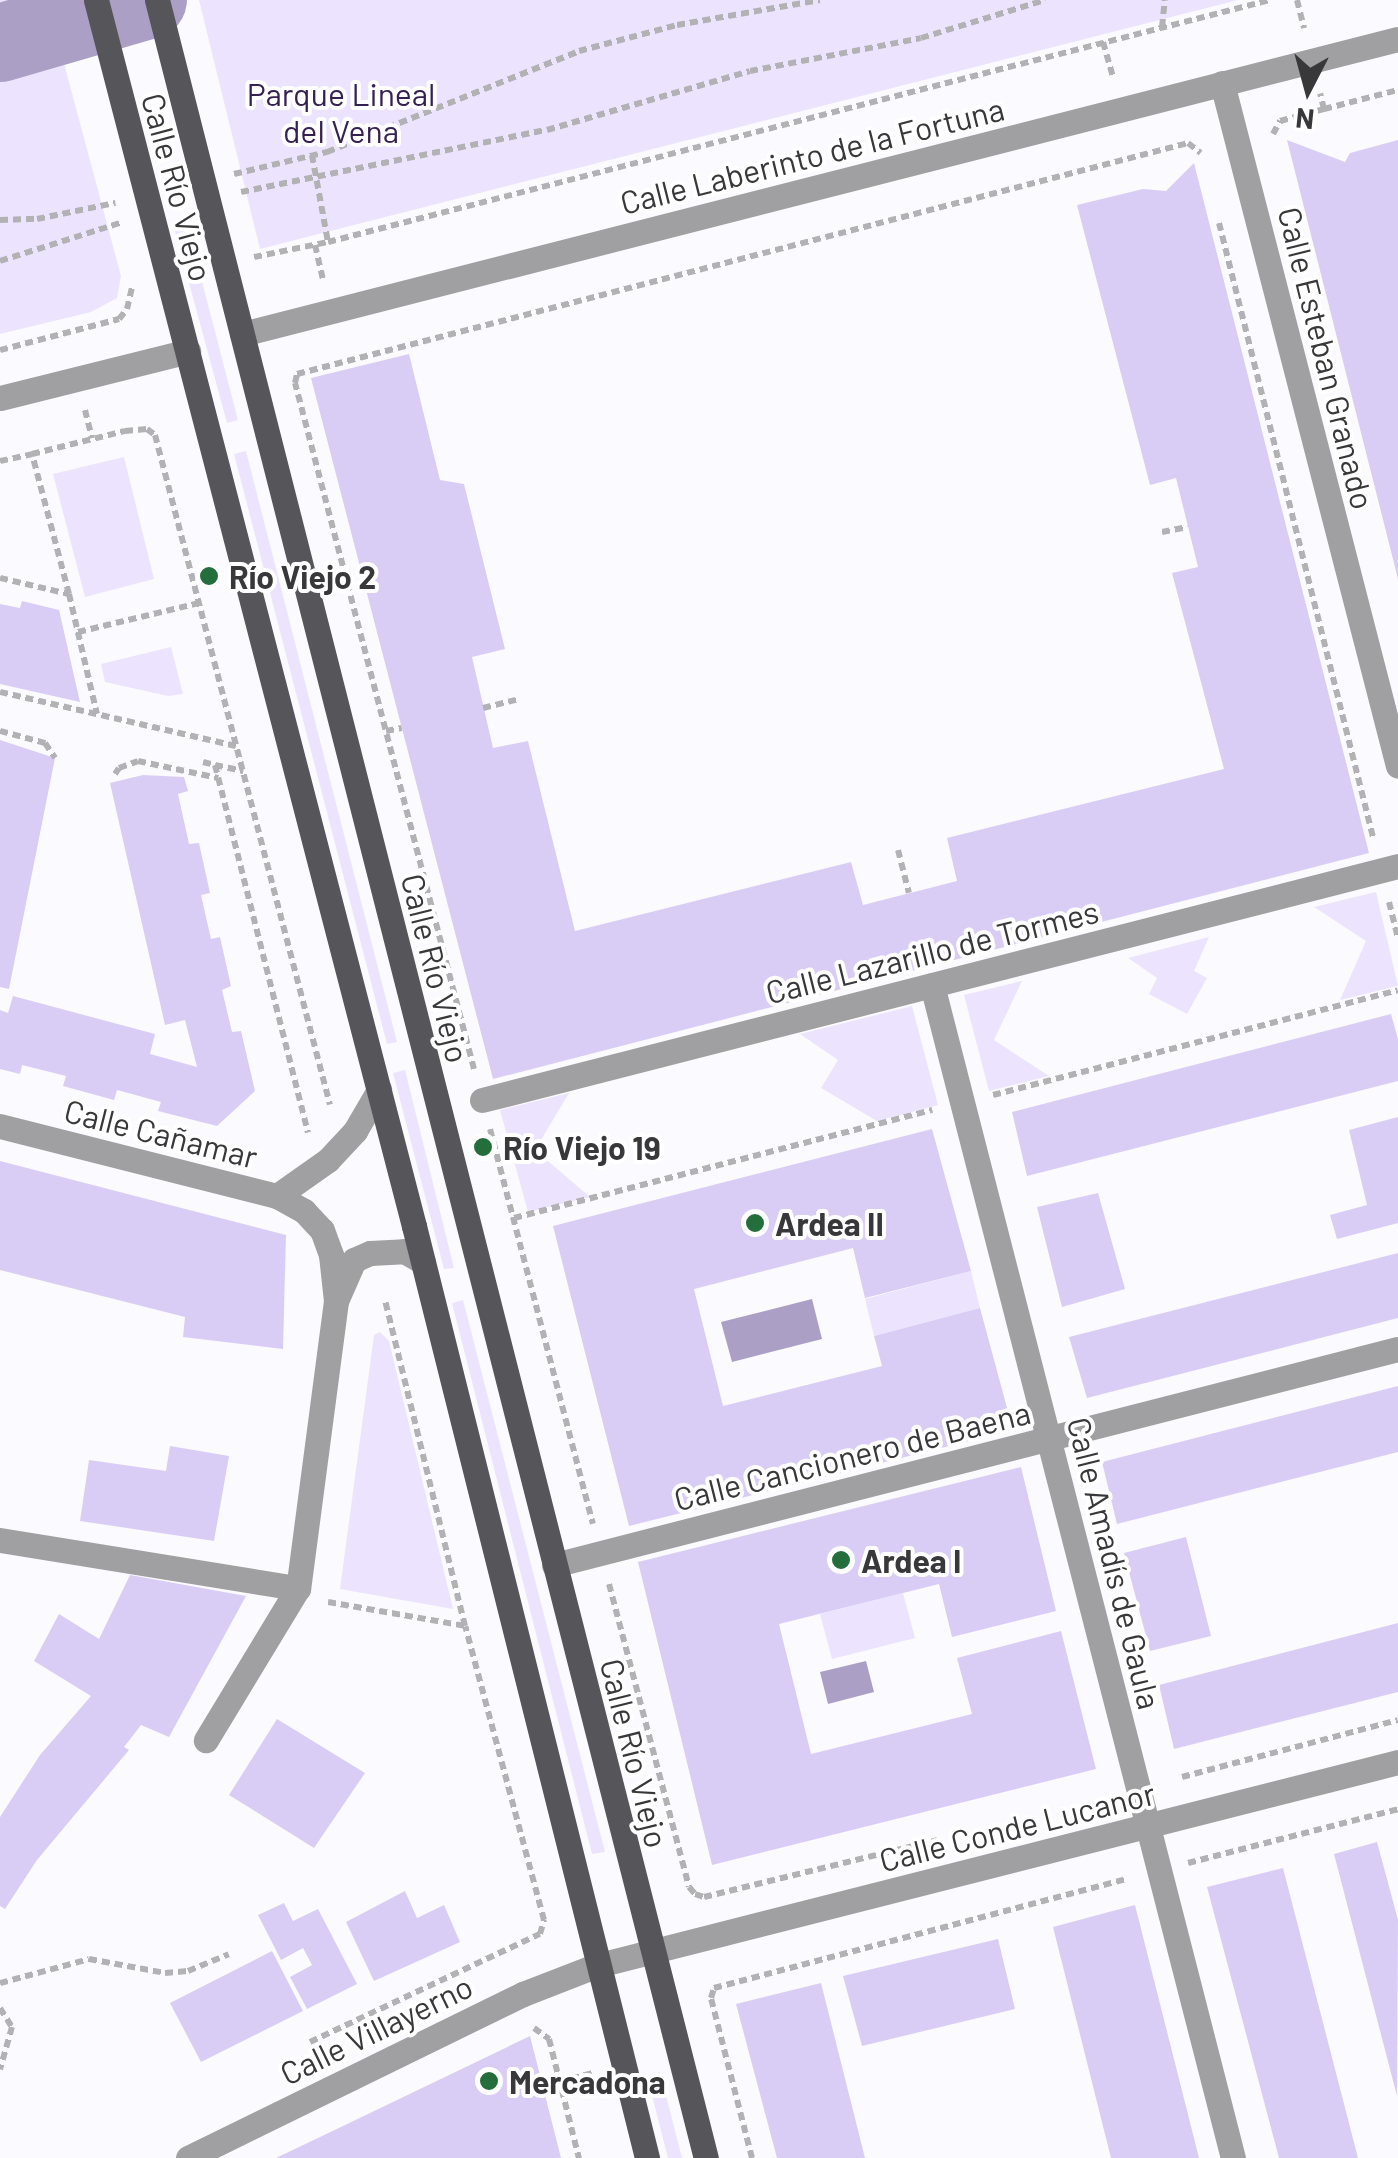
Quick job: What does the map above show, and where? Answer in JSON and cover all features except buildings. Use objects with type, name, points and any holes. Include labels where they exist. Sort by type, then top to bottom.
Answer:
[{"type":"main road","name":"Calle Río Viejo","points":[[96,0],[423,1262],[595,1966],[647,2158]]},
{"type":"main road","name":"Calle Río Viejo","points":[[157,0],[706,2158]]},
{"type":"street","name":"Calle Laberinto de la Fortuna","points":[[242,334],[1398,40]]},
{"type":"street","name":"Calle Esteban Granado","points":[[1222,83],[1398,766]]},
{"type":"street","points":[[0,398],[188,351]]},
{"type":"street","name":"Calle Lazarillo de Tormes","points":[[482,1100],[1390,868]]},
{"type":"street","name":"Calle Amadís de Gaula","points":[[932,985],[1233,2158]]},
{"type":"street","name":"Calle Cañamar","points":[[0,1126],[277,1196],[328,1160],[356,1132],[378,1090]]},
{"type":"street","points":[[206,1740],[298,1588],[336,1301],[331,1255],[322,1230],[304,1210],[277,1196]]},
{"type":"street","points":[[336,1301],[354,1260],[388,1248],[404,1251],[423,1262]]},
{"type":"street","name":"Calle Cancionero de Baena","points":[[554,1565],[1398,1349]]},
{"type":"street","points":[[0,1540],[298,1588]]},
{"type":"street","name":"Calle Conde Lucanor","points":[[652,1952],[1398,1762]]},
{"type":"street","points":[[595,1966],[652,1952]]},
{"type":"street","name":"Calle Villayerno","points":[[188,2158],[544,1984],[595,1966]]},
{"type":"path","points":[[233,174],[312,155],[580,52],[676,25],[820,0]]},
{"type":"path","points":[[265,186],[547,130],[750,71],[920,38],[1045,0]]},
{"type":"path","points":[[1162,28],[1165,0]]},
{"type":"path","points":[[250,241],[254,257],[265,258],[1270,0]]},
{"type":"path","points":[[1297,0],[1324,110]]},
{"type":"path","points":[[1276,152],[1272,136],[1280,121],[1398,90]]},
{"type":"path","points":[[956,1835],[704,1897],[689,1887],[295,383],[297,374],[1188,143],[1200,148],[1204,166]]},
{"type":"path","points":[[312,155],[328,242]]},
{"type":"path","points":[[228,157],[241,209]]},
{"type":"path","points":[[0,220],[36,219],[113,203],[122,237]]},
{"type":"path","points":[[1218,220],[1285,503],[1390,868],[1398,938]]},
{"type":"path","points":[[0,262],[95,229]]},
{"type":"path","points":[[0,350],[119,319],[133,294],[131,279]]},
{"type":"path","points":[[0,461],[125,432],[147,430],[155,435],[334,1120]]},
{"type":"path","points":[[32,454],[97,714]]},
{"type":"path","points":[[1162,532],[1188,526]]},
{"type":"path","points":[[0,578],[69,594]]},
{"type":"path","points":[[78,632],[199,603]]},
{"type":"path","points":[[0,692],[236,746]]},
{"type":"path","points":[[483,708],[518,699]]},
{"type":"path","points":[[386,732],[402,728]]},
{"type":"path","points":[[0,731],[45,742],[56,758]]},
{"type":"path","points":[[115,774],[119,768],[138,761],[218,778]]},
{"type":"path","points":[[203,762],[243,770]]},
{"type":"path","points":[[215,765],[310,1142]]},
{"type":"path","points":[[898,850],[909,893]]},
{"type":"path","points":[[514,1218],[1398,990]]},
{"type":"path","points":[[482,1278],[527,1268]]},
{"type":"path","points":[[370,1307],[430,1290]]},
{"type":"path","points":[[310,2042],[540,1934],[544,1920],[386,1300]]},
{"type":"path","points":[[324,1614],[329,1583]]},
{"type":"path","points":[[326,1602],[466,1626]]},
{"type":"path","points":[[1138,1789],[1398,1720]]},
{"type":"path","points":[[752,2158],[712,1998],[714,1988],[1398,1809]]},
{"type":"path","points":[[0,1983],[89,1959],[165,1973],[188,1971],[229,1954]]},
{"type":"path","points":[[0,2008],[12,2027],[0,2069]]},
{"type":"path","points":[[518,2036],[535,2028],[549,2039],[579,2158]]},
{"type":"green space","points":[[0,0],[47,0],[121,276],[117,298],[91,312],[0,334]]},
{"type":"green space","name":"Parque Lineal del Vena","points":[[199,0],[1238,0],[260,249]]},
{"type":"green space","points":[[186,220],[238,420],[227,423],[173,224]]},
{"type":"green space","points":[[246,451],[397,1042],[387,1044],[234,454]]},
{"type":"green space","points":[[124,457],[154,579],[85,597],[53,474]]},
{"type":"green space","points":[[171,647],[183,694],[168,696],[105,682],[101,664]]},
{"type":"green space","points":[[1376,892],[1398,986],[1340,1000],[1366,941],[1314,907]]},
{"type":"green space","points":[[1209,937],[1194,971],[1207,978],[1187,1014],[1149,994],[1157,978],[1128,958]]},
{"type":"green space","points":[[1022,981],[994,1040],[1049,1076],[989,1091],[964,995]]},
{"type":"green space","points":[[912,1006],[938,1105],[877,1121],[821,1088],[838,1060],[800,1034]]},
{"type":"green space","points":[[405,1070],[454,1268],[444,1269],[393,1073]]},
{"type":"green space","points":[[569,1093],[535,1150],[590,1197],[528,1212],[500,1110]]},
{"type":"green space","points":[[971,1271],[980,1308],[874,1336],[865,1299]]},
{"type":"green space","points":[[463,1300],[605,1852],[592,1854],[452,1303]]},
{"type":"green space","points":[[380,1332],[389,1341],[453,1609],[340,1589],[374,1335]]},
{"type":"green space","points":[[903,1593],[915,1638],[832,1659],[820,1614]]},
{"type":"green space","points":[[660,2072],[682,2158],[668,2158],[647,2076]]},
{"type":"shaded area","points":[[812,1299],[822,1339],[732,1362],[721,1322]]},
{"type":"shaded area","points":[[866,1661],[874,1692],[828,1704],[820,1672]]},
{"type":"waterway","points":[[0,43],[148,0]]},
{"type":"place","name":"Río Viejo 2","points":[[209,576]]},
{"type":"place","name":"Río Viejo 19","points":[[483,1147]]},
{"type":"place","name":"Ardea II","points":[[755,1223]]},
{"type":"place","name":"Ardea I","points":[[841,1560]]},
{"type":"place","name":"Mercadona","points":[[489,2081]]}]
